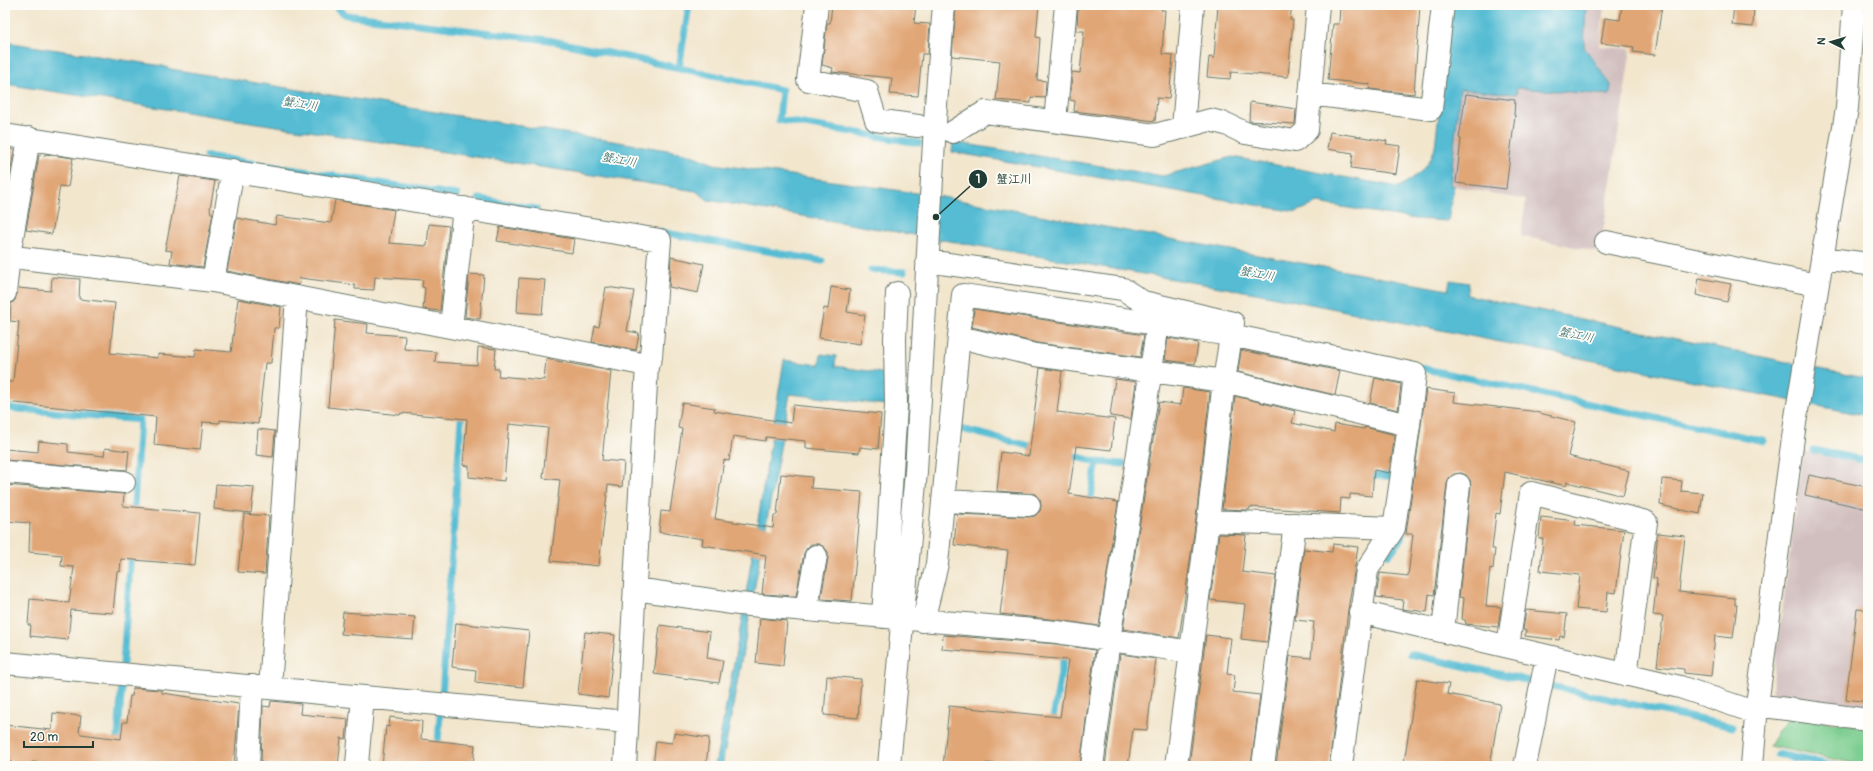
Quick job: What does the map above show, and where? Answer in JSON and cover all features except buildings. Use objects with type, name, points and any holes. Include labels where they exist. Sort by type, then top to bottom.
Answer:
[{"type":"street","points":[[817,5],[808,80],[867,91],[876,120],[918,126]]},
{"type":"street","points":[[889,766],[916,472],[932,181],[944,5]]},
{"type":"street","points":[[1055,121],[1066,5]]},
{"type":"street","points":[[1183,128],[1193,5]]},
{"type":"street","points":[[953,132],[985,112],[1155,135],[1210,120],[1226,124],[1245,133],[1295,140],[1307,130],[1318,5]]},
{"type":"street","points":[[1310,94],[1431,109],[1443,5]]},
{"type":"street","points":[[1752,766],[1757,709],[1795,423],[1847,108],[1858,7]]},
{"type":"street","points":[[5,135],[233,170],[660,240],[652,357],[647,365],[625,766]]},
{"type":"street","points":[[5,293],[7,256],[29,138]]},
{"type":"street","points":[[213,281],[233,170]]},
{"type":"street","points":[[451,327],[464,208]]},
{"type":"street","points":[[1606,242],[1817,285]]},
{"type":"street","points":[[7,256],[213,281],[647,365]]},
{"type":"street","points":[[928,257],[1124,289],[1143,302],[1233,323],[1224,381],[1208,521],[1176,766]]},
{"type":"street","points":[[1822,258],[1868,264]]},
{"type":"street","points":[[897,293],[895,339],[896,406],[903,619]]},
{"type":"street","points":[[903,619],[937,564],[963,295],[1231,335],[1415,374],[1394,528],[1367,570],[1360,612],[1341,766]]},
{"type":"street","points":[[248,766],[261,687],[297,297]]},
{"type":"street","points":[[1092,766],[1109,640],[1158,324]]},
{"type":"street","points":[[959,337],[1035,355],[1224,381],[1409,425]]},
{"type":"street","points":[[5,472],[124,482]]},
{"type":"street","points":[[1443,631],[1459,485]]},
{"type":"street","points":[[1508,646],[1531,492],[1646,522],[1626,675]]},
{"type":"street","points":[[943,501],[1030,505]]},
{"type":"street","points":[[1208,521],[1394,528]]},
{"type":"street","points":[[1263,766],[1295,524]]},
{"type":"street","points":[[806,610],[816,556]]},
{"type":"street","points":[[635,589],[748,605],[1056,632],[1191,652]]},
{"type":"street","points":[[1360,612],[1508,646],[1544,673],[1626,675],[1680,687],[1757,709],[1868,720]]},
{"type":"street","points":[[5,663],[628,722]]},
{"type":"street","points":[[1525,766],[1544,673]]},
{"type":"street","points":[[357,764],[364,697]]},
{"type":"shaded area","points":[[1586,5],[1604,5],[1600,46],[1631,49],[1600,252],[1521,236],[1526,200],[1450,185],[1460,89],[1516,94],[1517,88],[1611,85],[1584,47]]},
{"type":"shaded area","points":[[1803,451],[1868,465],[1868,711],[1780,699],[1772,690]]},
{"type":"green space","points":[[1791,716],[1868,727],[1868,766],[1769,746],[1779,729]]},
{"type":"water","points":[[1451,5],[1586,5],[1584,47],[1611,85],[1610,95],[1517,88],[1516,94],[1460,89],[1450,185],[1454,186],[1448,221],[1415,219],[1318,203],[1296,212],[952,152],[953,142],[1163,176],[1232,157],[1399,187],[1425,167],[1429,162],[1435,147]]},
{"type":"water","points":[[5,42],[163,66],[171,69],[686,153],[714,164],[937,196],[1448,290],[1450,280],[1469,283],[1467,295],[1868,379],[1868,416],[1261,294],[708,200],[696,191],[5,84]]},
{"type":"water","points":[[821,354],[836,356],[835,366],[888,374],[886,405],[790,394],[722,766],[715,766],[741,624],[784,360],[819,365]]},
{"type":"waterway","points":[[334,5],[346,15],[548,40],[782,90],[779,120],[919,143]]},
{"type":"waterway","points":[[679,68],[689,5]]},
{"type":"waterway","points":[[206,156],[457,195]]},
{"type":"waterway","points":[[479,199],[536,209]]},
{"type":"waterway","points":[[660,232],[822,261]]},
{"type":"waterway","points":[[871,270],[904,272]]},
{"type":"waterway","points":[[1416,367],[1764,441]]},
{"type":"waterway","points":[[8,408],[140,420],[133,517]]},
{"type":"waterway","points":[[442,696],[461,420]]},
{"type":"waterway","points":[[957,428],[1038,448]]},
{"type":"waterway","points":[[1813,450],[1868,461]]},
{"type":"waterway","points":[[1066,454],[1097,462],[1123,464]]},
{"type":"waterway","points":[[1089,507],[1097,462]]},
{"type":"waterway","points":[[1365,476],[1390,476]]},
{"type":"waterway","points":[[1389,555],[1401,539],[1403,528]]},
{"type":"waterway","points":[[123,663],[131,551]]},
{"type":"waterway","points":[[1052,724],[1065,650]]},
{"type":"waterway","points":[[1410,654],[1733,727]]},
{"type":"waterway","points":[[116,766],[122,682]]},
{"type":"waterway","points":[[436,766],[440,716]]},
{"type":"waterway","points":[[1777,754],[1837,766]]},
{"type":"place","name":"蟹江川","points":[[936,217]]}]
